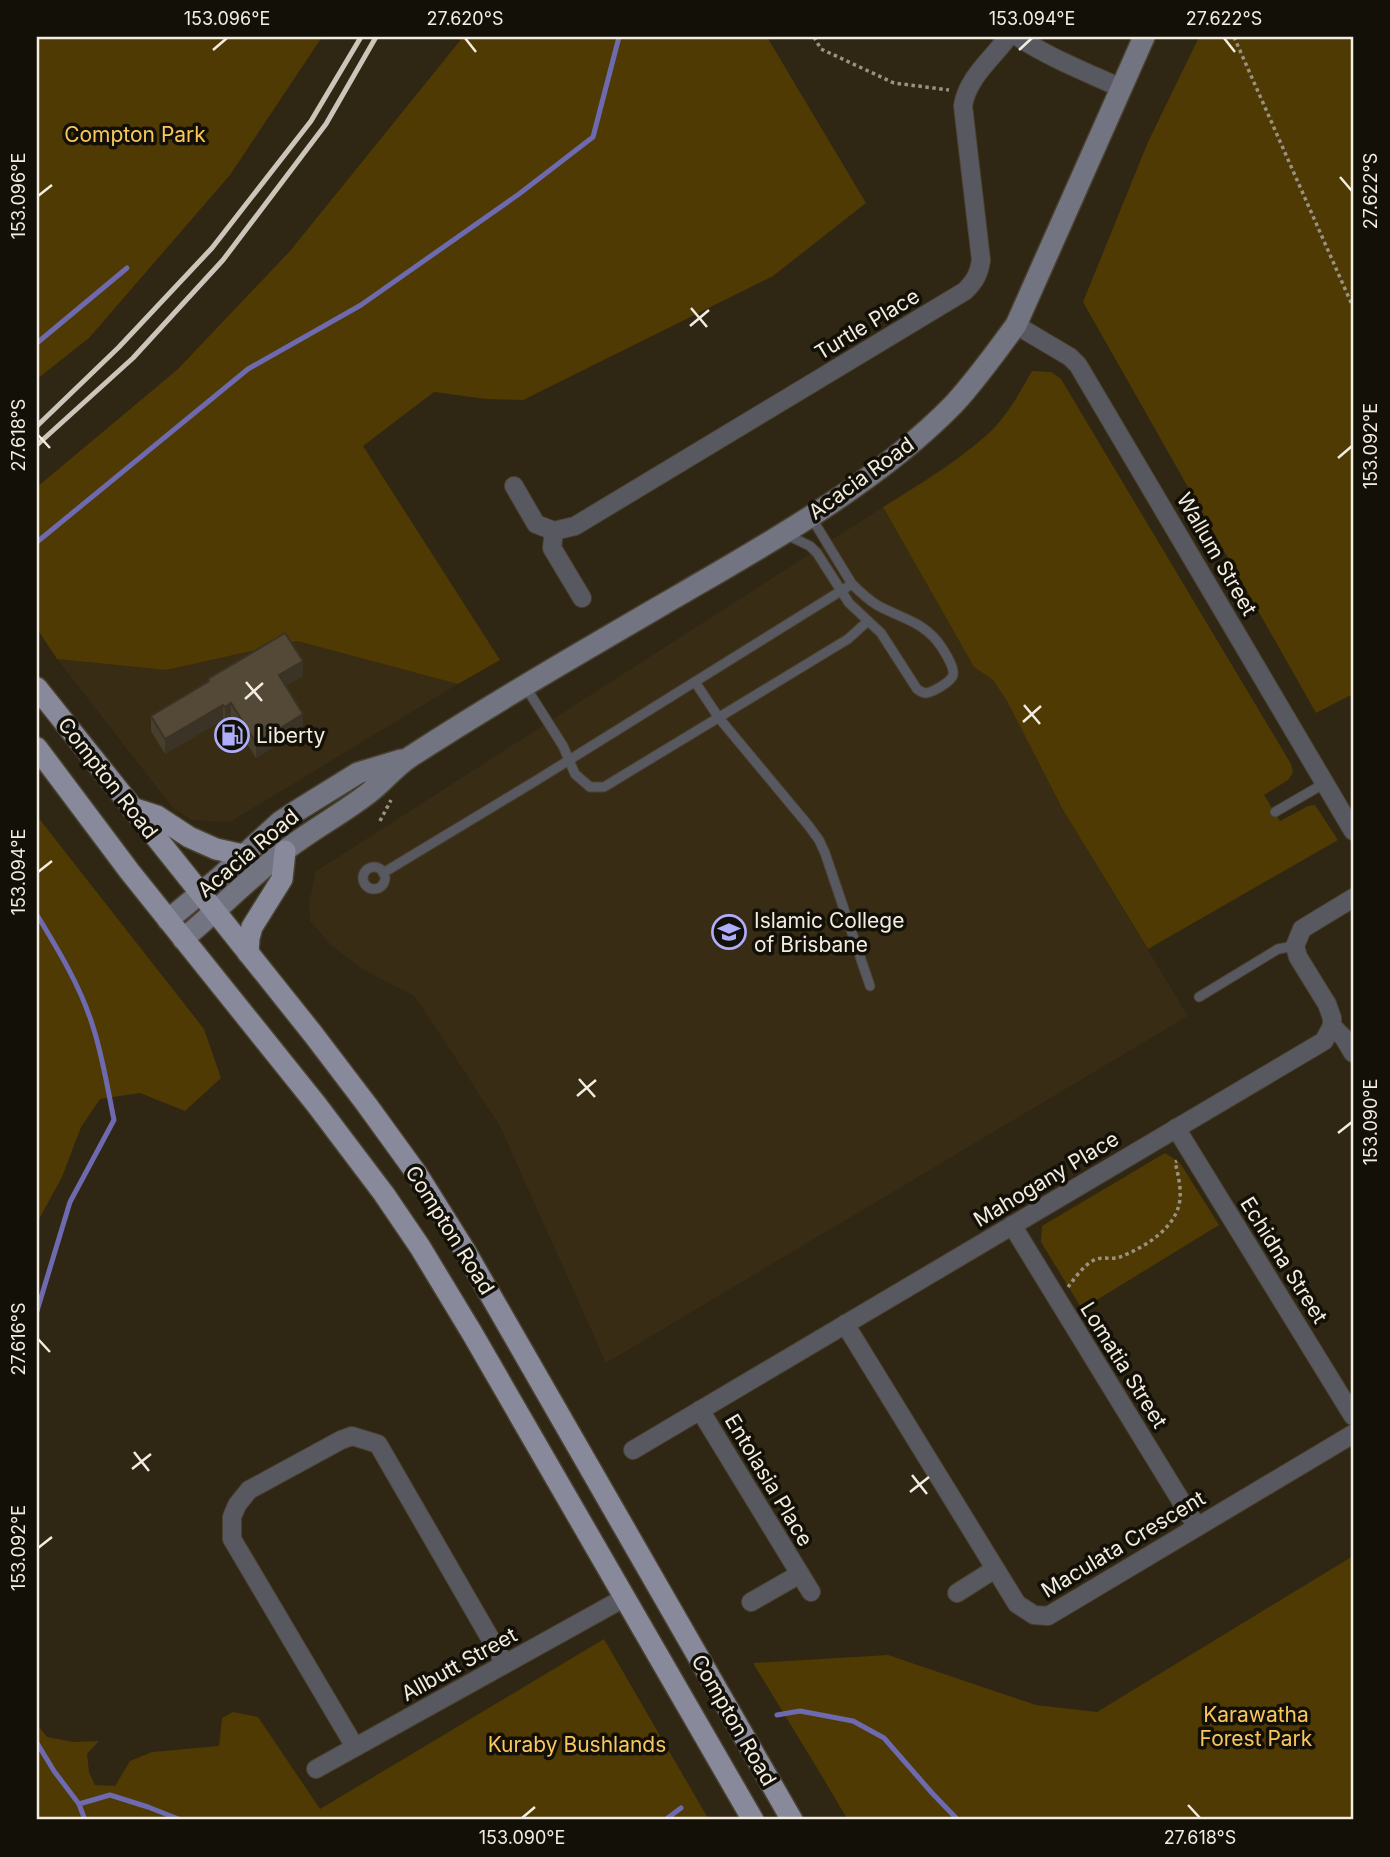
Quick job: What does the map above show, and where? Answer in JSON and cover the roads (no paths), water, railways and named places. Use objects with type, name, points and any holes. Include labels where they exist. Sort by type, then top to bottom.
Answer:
[{"type":"main road","name":"Compton Road","points":[[37,688],[368,1105],[409,1163],[440,1211],[792,1820]]},
{"type":"main road","name":"Compton Road","points":[[39,755],[316,1104],[402,1220],[466,1323],[753,1820]]},
{"type":"main road","points":[[132,808],[157,816],[189,837],[216,849],[243,855]]},
{"type":"main road","points":[[248,953],[248,938],[252,927],[282,879],[285,851]]},
{"type":"street","name":"Turtle Place","points":[[554,531],[575,526],[965,291],[974,282],[981,260],[963,106],[965,93],[971,83],[1009,37]]},
{"type":"street","points":[[1018,37],[1049,55],[1121,88]]},
{"type":"street","name":"Acacia Road","points":[[183,939],[285,851],[370,792],[407,759],[782,533],[876,470],[932,424],[972,383],[1016,325],[1144,37]]},
{"type":"street","name":"Wallum Street","points":[[1016,325],[1057,348],[1078,365],[1353,831]]},
{"type":"street","points":[[514,486],[536,524],[554,531],[552,548],[582,598]]},
{"type":"street","name":"Acacia Road","points":[[168,920],[280,822],[358,773],[407,759]]},
{"type":"street","points":[[1353,898],[1302,929],[1295,946],[1298,957],[1327,1004],[1332,1026],[1344,1038],[1353,1053]]},
{"type":"street","name":"Mahogany Place","points":[[632,1450],[1324,1041],[1332,1026]]},
{"type":"street","name":"Echidna Street","points":[[1176,1128],[1353,1416]]},
{"type":"street","name":"Lomatia Street","points":[[1012,1226],[1197,1527]]},
{"type":"street","name":"Maculata Crescent","points":[[845,1324],[1017,1604],[1034,1615],[1048,1616],[1353,1434]]},
{"type":"street","name":"Entolasia Place","points":[[700,1410],[811,1592]]},
{"type":"street","points":[[355,1747],[232,1539],[232,1517],[237,1505],[249,1490],[352,1436],[378,1444],[505,1664]]},
{"type":"street","points":[[957,1593],[995,1569]]},
{"type":"street","name":"Entolasia Place","points":[[751,1602],[800,1574]]},
{"type":"street","name":"Allbutt Street","points":[[316,1769],[624,1598]]},
{"type":"lane","points":[[782,533],[804,543],[817,553],[854,608],[881,633],[920,692],[930,692],[946,682],[953,676],[953,667],[939,643],[913,621],[870,600],[852,584],[810,515]]},
{"type":"lane","points":[[383,873],[852,584]]},
{"type":"lane","points":[[525,686],[563,746],[575,774],[585,784],[596,788],[604,787],[848,639],[868,621]]},
{"type":"lane","points":[[695,682],[719,718],[819,840],[870,986]]},
{"type":"lane","points":[[1275,812],[1325,783]]},
{"type":"lane","points":[[1199,997],[1278,949],[1295,946]]},
{"type":"waterway","points":[[37,542],[248,369],[361,305],[519,194],[593,137],[619,37]]},
{"type":"waterway","points":[[37,343],[127,268]]},
{"type":"waterway","points":[[37,915],[54,942],[89,1015],[100,1052],[114,1120],[70,1202],[37,1311]]},
{"type":"waterway","points":[[777,1715],[800,1711],[853,1721],[884,1738],[958,1820]]},
{"type":"waterway","points":[[37,1743],[79,1804],[110,1795],[181,1820]]},
{"type":"waterway","points":[[79,1804],[85,1820]]},
{"type":"waterway","points":[[665,1820],[681,1808]]},
{"type":"railway","points":[[37,426],[119,347],[212,248],[311,121],[361,37]]},
{"type":"railway","points":[[37,445],[133,358],[223,260],[326,124],[376,37]]},
{"type":"place","name":"Liberty","points":[[232,735]]},
{"type":"place","name":"Islamic College of Brisbane","points":[[729,932]]},
{"type":"park label","name":"Compton Park","points":[[135,134]]},
{"type":"park label","name":"Karawatha Forest Park","points":[[1256,1726]]},
{"type":"park label","name":"Kuraby Bushlands","points":[[577,1744]]}]
